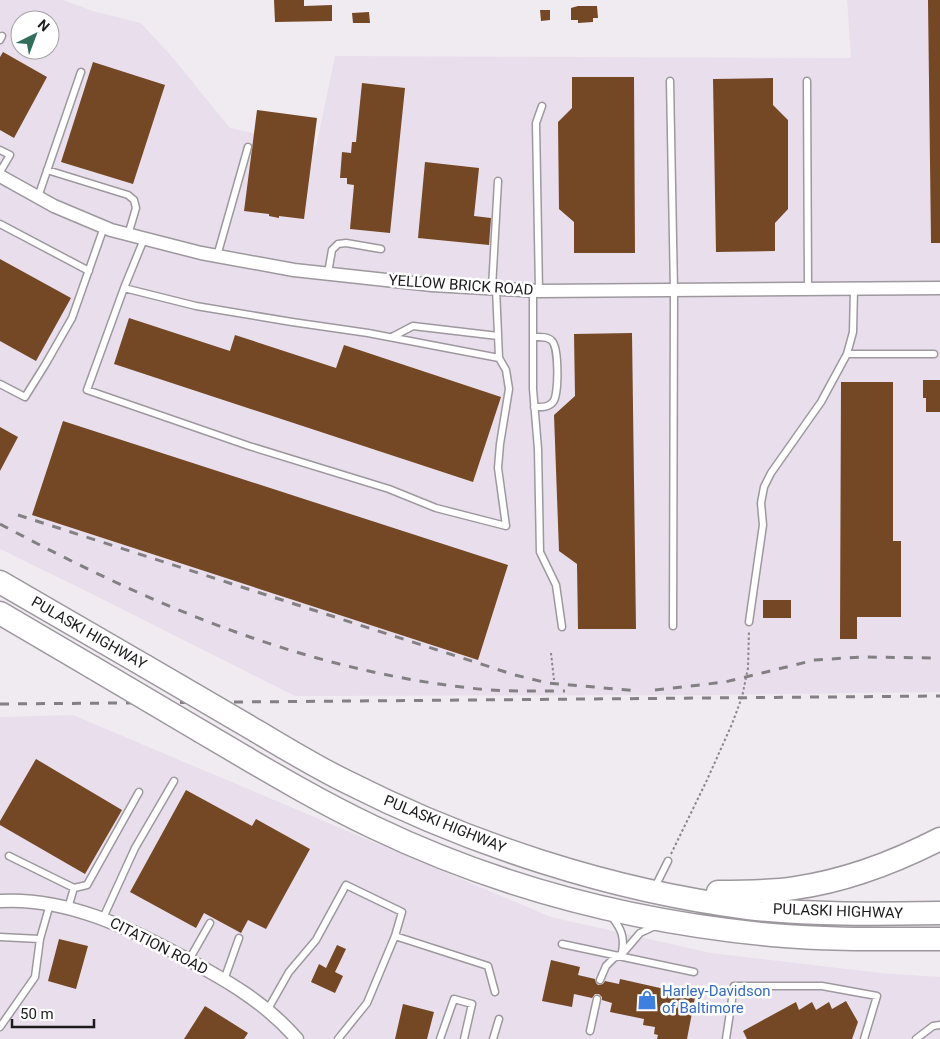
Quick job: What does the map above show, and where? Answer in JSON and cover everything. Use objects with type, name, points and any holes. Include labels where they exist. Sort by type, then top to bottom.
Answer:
[{"type":"highway","name":"PULASKI HIGHWAY","points":[[0,582],[346,782],[439,824],[550,863],[649,891],[740,906],[785,911],[940,913]]},
{"type":"highway","name":"PULASKI HIGHWAY","points":[[0,613],[322,801],[373,827],[427,851],[529,888],[601,907],[670,922],[773,935],[877,939],[940,939]]},
{"type":"highway","points":[[639,916],[649,891],[751,892],[796,888],[849,876],[883,864],[940,839]]},
{"type":"highway","points":[[877,939],[940,947]]},
{"type":"street","name":"YELLOW BRICK ROAD","points":[[0,176],[38,197],[104,227],[128,235],[217,256],[294,270],[432,285],[536,290],[940,288]]},
{"type":"street","name":"CITATION ROAD","points":[[0,901],[12,900],[50,904],[103,918],[128,929],[224,980],[268,1009],[297,1039]]},
{"type":"lane","points":[[38,197],[81,72]]},
{"type":"lane","points":[[670,81],[674,290],[674,626]]},
{"type":"lane","points":[[807,81],[808,290]]},
{"type":"lane","points":[[542,106],[536,123],[534,407],[538,449],[540,552],[556,585],[562,627]]},
{"type":"lane","points":[[217,256],[248,147]]},
{"type":"lane","points":[[0,150],[10,155],[0,172]]},
{"type":"lane","points":[[47,170],[128,196],[134,200],[136,208],[128,235]]},
{"type":"lane","points":[[144,239],[87,390],[249,446],[389,489],[436,508],[506,526],[498,468],[509,389],[506,370],[499,358],[494,288],[498,181]]},
{"type":"lane","points":[[0,224],[89,271]]},
{"type":"lane","points":[[0,384],[25,397],[46,365],[72,318],[104,227]]},
{"type":"lane","points":[[328,273],[332,250],[338,244],[346,243],[381,249]]},
{"type":"lane","points":[[124,288],[196,306],[392,337],[499,358]]},
{"type":"lane","points":[[749,622],[762,525],[760,503],[764,487],[771,473],[821,402],[847,354],[853,332],[854,289]]},
{"type":"lane","points":[[392,337],[413,326],[498,336]]},
{"type":"lane","points":[[533,337],[552,340],[555,345],[557,368],[557,388],[554,401],[548,406],[534,407]]},
{"type":"lane","points":[[847,354],[934,354]]},
{"type":"lane","points":[[103,918],[135,848],[174,780]]},
{"type":"lane","points":[[9,856],[74,888],[87,885],[139,792]]},
{"type":"lane","points":[[649,891],[668,861]]},
{"type":"lane","points":[[268,1009],[289,972],[316,940],[346,885],[402,912],[395,936],[367,1003],[338,1039]]},
{"type":"lane","points":[[68,908],[74,888]]},
{"type":"lane","points":[[0,1028],[35,977],[40,939],[50,904]]},
{"type":"lane","points":[[601,907],[612,916],[620,928],[624,938],[620,954]]},
{"type":"lane","points":[[189,960],[210,922]]},
{"type":"lane","points":[[600,980],[606,966],[640,933],[652,927],[670,922]]},
{"type":"lane","points":[[395,936],[488,966],[495,992]]},
{"type":"lane","points":[[0,937],[40,939]]},
{"type":"lane","points":[[224,980],[239,938]]},
{"type":"lane","points":[[562,944],[620,954],[694,972]]},
{"type":"lane","points":[[726,1039],[734,986],[822,986],[877,996],[864,1039]]},
{"type":"lane","points":[[440,1039],[454,999],[472,1004],[464,1039]]},
{"type":"lane","points":[[590,1031],[597,999]]},
{"type":"lane","points":[[493,1039],[499,1019]]},
{"type":"lane","points":[[916,1039],[933,1026],[940,1025]]},
{"type":"path","points":[[668,861],[732,724],[743,693],[748,668],[749,622]]},
{"type":"path","points":[[551,653],[554,680]]},
{"type":"shaded area","points":[[0,0],[63,0],[93,11],[141,23],[173,58],[230,128],[316,147],[335,56],[851,58],[847,0],[940,0],[940,692],[710,695],[295,696],[0,549]]},
{"type":"shaded area","points":[[73,715],[551,917],[711,953],[881,973],[940,977],[940,1039],[0,1039],[0,717]]},
{"type":"building","points":[[274,0],[304,0],[304,6],[332,5],[332,21],[275,22]]},
{"type":"building","points":[[928,0],[940,0],[940,243],[931,243]]},
{"type":"building","points":[[597,6],[598,18],[593,18],[593,22],[578,23],[578,20],[571,20],[571,8]]},
{"type":"building","points":[[540,10],[550,10],[550,20],[541,21]]},
{"type":"building","points":[[369,12],[370,23],[353,23],[352,13]]},
{"type":"building","points":[[3,52],[10,56],[10,60],[17,60],[47,77],[14,138],[0,130],[0,57]]},
{"type":"building","points":[[93,62],[165,85],[133,184],[61,162]]},
{"type":"building","points":[[572,77],[634,77],[635,253],[574,253],[574,222],[559,209],[558,122],[572,108]]},
{"type":"building","points":[[773,78],[773,105],[788,120],[788,209],[775,223],[775,251],[716,252],[713,79]]},
{"type":"building","points":[[362,83],[405,88],[390,233],[350,229],[354,185],[347,184],[347,178],[340,178],[342,152],[351,153],[352,142],[356,142]]},
{"type":"building","points":[[257,110],[317,118],[304,219],[279,216],[279,218],[269,216],[269,214],[244,211]]},
{"type":"building","points":[[425,162],[479,168],[474,216],[491,218],[489,245],[418,238]]},
{"type":"building","points":[[0,259],[71,298],[36,361],[0,341]]},
{"type":"building","points":[[129,318],[230,351],[235,335],[336,368],[344,345],[501,397],[473,482],[114,364]]},
{"type":"building","points":[[632,333],[636,629],[578,629],[577,564],[559,551],[554,415],[575,396],[574,334]]},
{"type":"building","points":[[923,380],[940,380],[940,412],[926,412],[926,398],[923,398]]},
{"type":"building","points":[[841,382],[893,382],[893,541],[901,541],[901,617],[857,617],[857,639],[840,639]]},
{"type":"building","points":[[63,421],[508,565],[478,660],[32,515]]},
{"type":"building","points":[[0,427],[18,437],[0,471]]},
{"type":"building","points":[[763,600],[791,600],[791,618],[763,618]]},
{"type":"building","points":[[36,759],[122,810],[85,874],[0,825],[0,821]]},
{"type":"building","points":[[186,790],[252,826],[256,819],[310,849],[266,929],[248,920],[241,933],[204,913],[196,928],[130,892]]},
{"type":"building","points":[[59,939],[88,946],[76,989],[48,981]]},
{"type":"building","points":[[337,945],[346,949],[335,972],[343,976],[335,993],[311,982],[319,964],[326,968]]},
{"type":"building","name":"Harley-Davidson of Baltimore","points":[[551,960],[580,967],[578,975],[595,979],[598,985],[603,984],[605,981],[619,984],[620,979],[687,994],[687,990],[696,992],[687,1039],[657,1039],[658,1035],[654,1034],[655,1027],[643,1025],[644,1019],[610,1012],[612,1003],[602,1000],[599,994],[595,994],[592,998],[574,994],[572,1007],[542,1001]]},
{"type":"building","points":[[846,1001],[858,1022],[852,1039],[747,1039],[743,1031],[796,1002],[799,1010],[812,1002],[816,1010],[829,1002],[832,1009]]},
{"type":"building","points":[[403,1004],[434,1012],[427,1039],[395,1039]]},
{"type":"building","points":[[205,1006],[248,1033],[244,1039],[184,1039]]},
{"type":"railway","points":[[18,515],[515,675],[548,683],[639,691]]},
{"type":"railway","points":[[0,524],[112,581],[169,606],[227,629],[286,649],[346,666],[407,679],[482,689],[565,691]]},
{"type":"railway","points":[[655,690],[725,682],[815,660],[861,657],[931,658]]},
{"type":"railway","points":[[0,704],[940,696]]},
{"type":"place","name":"Harley-Davidson of Baltimore","points":[[647,1000]]}]
